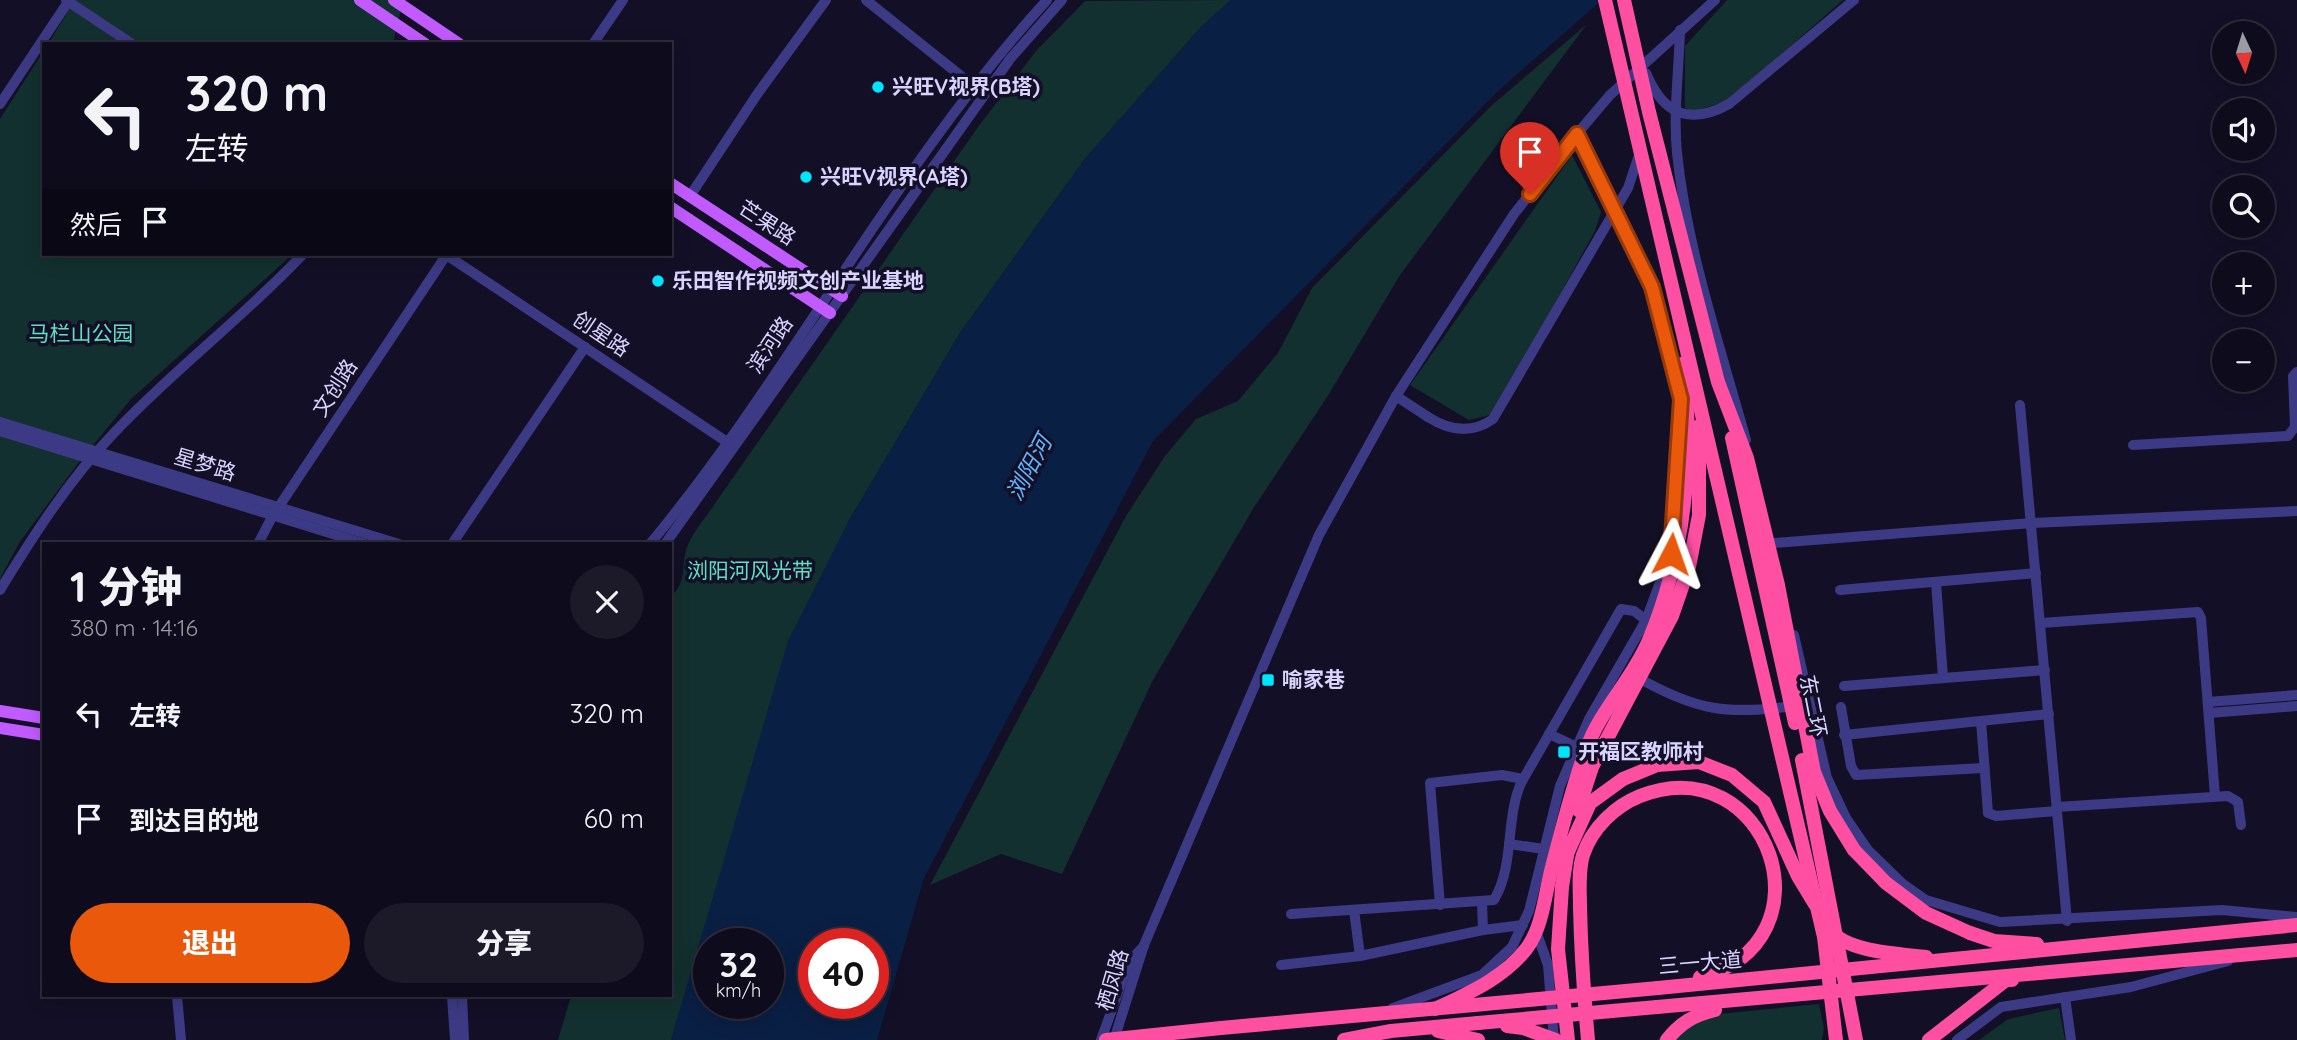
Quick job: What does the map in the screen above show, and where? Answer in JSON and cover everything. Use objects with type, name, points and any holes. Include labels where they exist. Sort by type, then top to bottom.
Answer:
[{"type":"highway","points":[[1605,0],[1824,937],[1836,1040]]},
{"type":"highway","points":[[1624,0],[1718,382],[1747,458],[1778,585],[1814,772],[1830,811],[1854,850],[1886,883],[1926,912],[1994,941],[2087,946]]},
{"type":"highway","points":[[1435,1009],[1500,975],[1528,946],[1541,916],[1586,749],[1649,641],[1672,572],[1683,496],[1689,407],[1657,218]]},
{"type":"highway","name":"东二环","points":[[1718,382],[1769,596],[1856,1040]]},
{"type":"highway","points":[[1568,1040],[1558,949],[1563,862],[1592,767],[1672,616],[1689,567],[1699,515],[1699,400]]},
{"type":"highway","points":[[1563,862],[1590,803],[1623,779],[1657,765],[1699,762],[1732,775],[1764,802],[1798,876],[1835,936],[1868,950],[1952,960]]},
{"type":"highway","points":[[1588,1040],[1581,959],[1580,874],[1583,855],[1599,825],[1629,800],[1661,788],[1696,787],[1728,799],[1755,825],[1772,858],[1777,898],[1763,934],[1742,959],[1724,971],[1658,988]]},
{"type":"highway","name":"三一大道","points":[[1103,1040],[2297,925]]},
{"type":"highway","name":"三一大道","points":[[1345,1040],[1391,1031],[2297,950]]},
{"type":"highway","points":[[1930,1040],[2006,980],[2107,968]]},
{"type":"highway","points":[[1667,1040],[1676,1028],[1696,1014],[1772,999]]},
{"type":"highway","points":[[1478,1023],[1523,1028],[1555,1040]]},
{"type":"highway","points":[[1391,1031],[1440,1031],[1478,1040]]},
{"type":"main road","points":[[360,0],[422,42]]},
{"type":"main road","points":[[394,0],[408,4],[456,42]]},
{"type":"main road","name":"芒果路","points":[[672,184],[842,296]]},
{"type":"main road","name":"芒果路","points":[[672,208],[830,313]]},
{"type":"main road","points":[[0,711],[42,718]]},
{"type":"main road","points":[[0,728],[42,735]]},
{"type":"street","points":[[594,42],[623,0]]},
{"type":"street","points":[[690,196],[758,93],[826,0]]},
{"type":"street","points":[[866,0],[980,91]]},
{"type":"street","name":"滨河路","points":[[652,542],[731,445],[830,313],[980,91],[1047,0]]},
{"type":"street","name":"滨河路","points":[[666,542],[819,305],[911,172],[1062,0]]},
{"type":"street","points":[[1144,946],[1320,535],[1396,396],[1514,215],[1577,134],[1610,94],[1714,0]]},
{"type":"street","points":[[1637,53],[1655,94],[1665,104],[1678,113],[1707,114],[1730,104],[1854,0]]},
{"type":"street","points":[[0,104],[67,1],[129,42]]},
{"type":"street","points":[[1680,30],[1677,149],[1681,186],[1706,295],[1774,543],[1827,778],[1846,818],[1868,850],[1903,884],[1926,900],[2000,922],[2067,921],[2222,910],[2297,917]]},
{"type":"street","points":[[1366,1016],[1482,975],[1512,947],[1529,911],[1552,810],[1577,747],[1646,620],[1671,554],[1681,399],[1652,287],[1577,134]]},
{"type":"street","points":[[1396,396],[1445,427],[1481,427],[1493,419],[1628,188],[1641,151]]},
{"type":"street","points":[[0,590],[46,516],[93,456],[152,394],[246,312],[301,256]]},
{"type":"street","name":"文创路","points":[[259,542],[272,517],[445,256]]},
{"type":"street","name":"创星路","points":[[449,256],[731,445]]},
{"type":"street","points":[[453,542],[585,347]]},
{"type":"street","points":[[2133,445],[2288,436],[2295,427],[2293,376],[2297,372]]},
{"type":"street","points":[[2020,405],[2067,921]]},
{"type":"street","name":"星梦路","points":[[0,422],[272,517],[358,542]]},
{"type":"street","name":"星梦路","points":[[0,431],[392,542]]},
{"type":"street","points":[[1774,543],[2032,523],[2297,510]]},
{"type":"street","points":[[1840,590],[2036,573]]},
{"type":"street","points":[[1936,582],[1943,678]]},
{"type":"street","points":[[1291,914],[1494,900],[1502,886],[1514,802],[1523,779],[1621,609],[1634,611],[1646,620]]},
{"type":"street","points":[[2041,623],[2198,612],[2202,618],[2215,796]]},
{"type":"street","points":[[1620,667],[1665,693],[1709,708],[1751,711],[1809,704]]},
{"type":"street","points":[[1844,686],[2045,670]]},
{"type":"street","points":[[2208,702],[2297,695]]},
{"type":"street","points":[[1840,706],[1852,772],[1861,777],[1983,768]]},
{"type":"street","points":[[2209,713],[2297,706]]},
{"type":"street","points":[[1844,735],[2049,714]]},
{"type":"street","points":[[1981,721],[1987,808],[1991,816],[2228,796],[2236,799],[2241,825]]},
{"type":"street","points":[[1549,734],[1577,747]]},
{"type":"street","points":[[1440,905],[1430,783],[1502,775],[1523,779]]},
{"type":"street","points":[[1509,844],[1544,849]]},
{"type":"street","points":[[1482,902],[1483,930]]},
{"type":"street","points":[[1354,910],[1360,956]]},
{"type":"street","points":[[1529,911],[1548,965],[1555,1040]]},
{"type":"street","points":[[1281,965],[1360,956],[1483,930],[1523,925]]},
{"type":"street","name":"栖凤路","points":[[1103,1040],[1129,962],[1144,946]]},
{"type":"street","name":"栖凤路","points":[[1114,1040],[1144,946]]},
{"type":"street","points":[[1957,1040],[2001,1007],[2131,987],[2248,956]]},
{"type":"street","points":[[177,997],[181,1040]]},
{"type":"street","points":[[452,997],[455,1040]]},
{"type":"street","points":[[462,997],[464,1040]]},
{"type":"street","points":[[2065,997],[2071,1040]]},
{"type":"street","points":[[1345,1040],[1373,1040]]},
{"type":"green space","points":[[75,0],[403,0],[393,42],[49,42]]},
{"type":"green space","name":"浏阳河风光带","points":[[1231,0],[1200,28],[1084,160],[960,333],[848,522],[746,794],[705,928],[693,928],[693,968],[671,1040],[558,1040],[571,997],[672,997],[672,595],[681,581],[688,544],[978,127],[1036,51],[1085,1]]},
{"type":"green space","points":[[1727,0],[1843,0],[1729,100],[1692,112],[1685,108],[1685,46]]},
{"type":"green space","points":[[1587,24],[1400,275],[1329,394],[1253,509],[1153,680],[1062,874],[1001,854],[930,885],[1126,516],[1165,456],[1196,419],[1238,401],[1278,353],[1312,288],[1491,106]]},
{"type":"green space","name":"马栏山公园","points":[[42,53],[42,256],[291,256],[131,399],[76,466],[19,543],[0,579],[0,119]]},
{"type":"green space","points":[[1572,155],[1601,212],[1595,231],[1494,414],[1469,420],[1410,385]]},
{"type":"green space","points":[[1819,1004],[1824,1028],[1822,1040],[1657,1040],[1679,1018]]},
{"type":"green space","points":[[2059,1008],[2065,1040],[1979,1040],[2008,1019]]},
{"type":"water","name":"浏阳河","points":[[1231,0],[1602,0],[1498,91],[1153,441],[924,878],[889,999],[889,928],[798,928],[798,1019],[883,1019],[877,1040],[671,1040],[693,965],[693,1019],[784,1019],[784,928],[704,928],[788,641],[848,522],[960,333],[1084,160],[1200,28]]},
{"type":"place","name":"兴旺V视界(B塔)","points":[[878,87]]},
{"type":"place","name":"兴旺V视界(A塔)","points":[[806,177]]},
{"type":"place","name":"乐田智作视频文创产业基地","points":[[658,281]]},
{"type":"place","name":"喻家巷","points":[[1268,680]]},
{"type":"place","name":"开福区教师村","points":[[1564,752]]},
{"type":"route","points":[[1530,194],[1577,134],[1652,287],[1681,399],[1671,554]]}]
